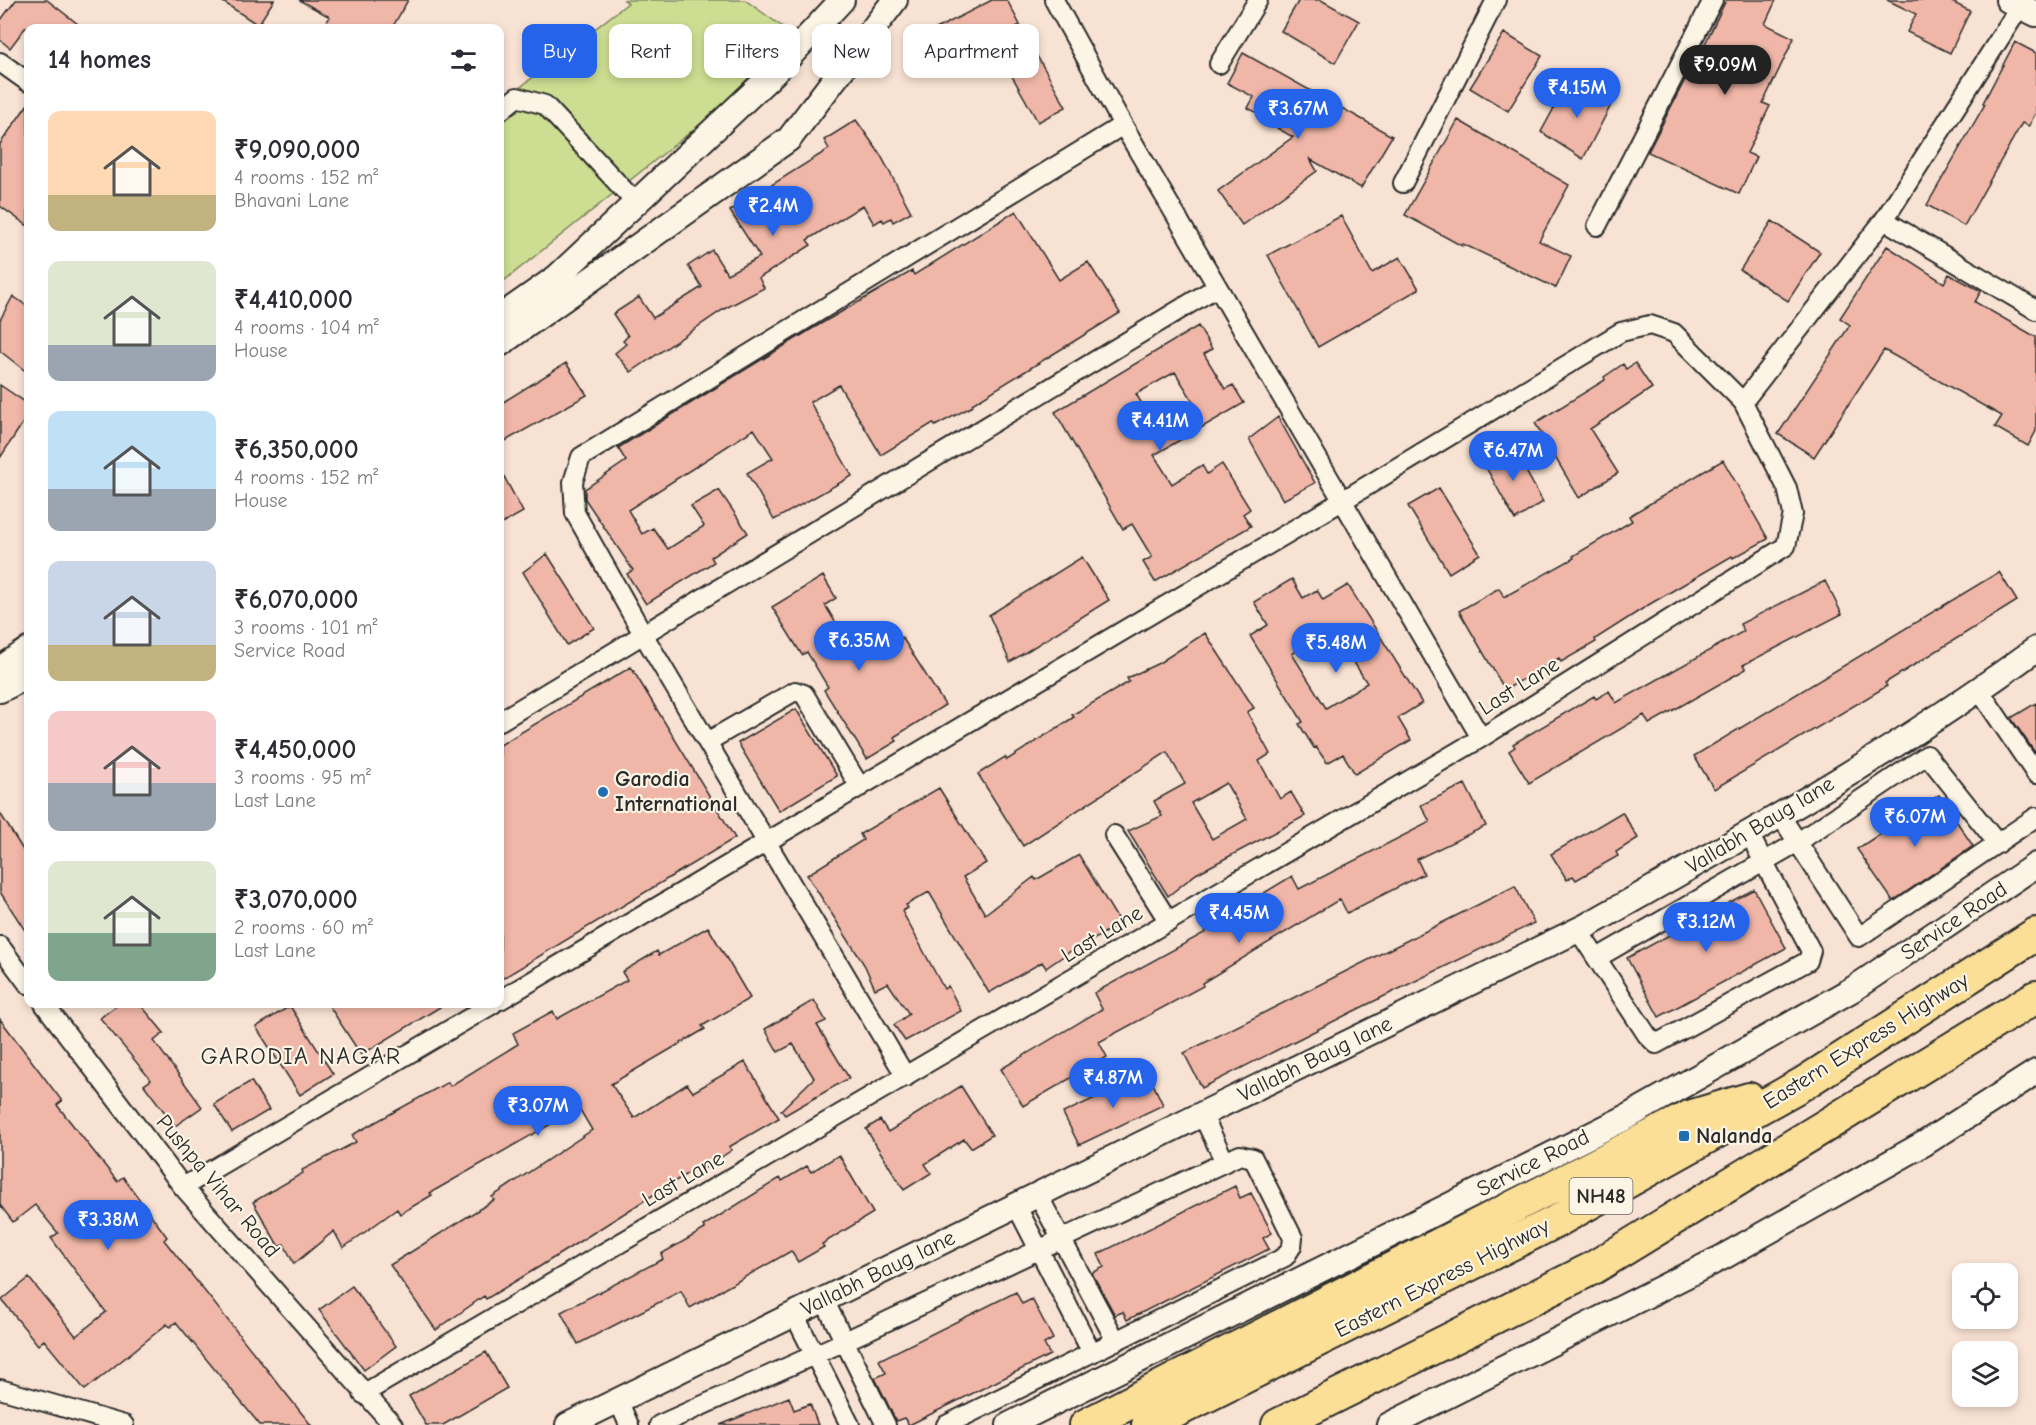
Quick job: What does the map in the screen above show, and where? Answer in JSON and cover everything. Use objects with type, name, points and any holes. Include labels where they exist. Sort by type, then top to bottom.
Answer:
[{"type":"highway","name":"Eastern Express Highway","points":[[1148,1425],[1555,1222],[1804,1083],[2036,934]]},
{"type":"highway","name":"NH48","points":[[1278,1425],[1593,1268],[2036,997]]},
{"type":"highway","points":[[1086,1425],[1689,1117],[1804,1083]]},
{"type":"street","points":[[504,314],[557,277],[774,74],[843,0]]},
{"type":"street","points":[[504,341],[789,139],[895,0]]},
{"type":"street","points":[[1054,0],[1123,125],[1481,738]]},
{"type":"street","points":[[1219,64],[1258,0]]},
{"type":"street","points":[[1404,183],[1496,0]]},
{"type":"street","points":[[1597,226],[1713,0]]},
{"type":"street","points":[[1743,402],[1884,220],[2021,6]]},
{"type":"street","points":[[0,62],[24,79]]},
{"type":"street","points":[[504,108],[517,97],[545,105],[636,203]]},
{"type":"street","points":[[906,1077],[643,634],[575,513],[573,482],[580,457],[1123,125]]},
{"type":"street","points":[[1884,220],[2036,310]]},
{"type":"street","points":[[504,718],[1217,287]]},
{"type":"street","name":"Last Lane","points":[[363,1394],[1481,738],[1786,546],[1793,514],[1787,488],[1743,402],[1674,333],[1650,325],[1620,332],[1342,501],[504,998]]},
{"type":"street","name":"Vallabh Baug lane","points":[[568,1425],[1578,930],[1749,834],[1979,690],[2036,649]]},
{"type":"street","points":[[0,669],[24,653]]},
{"type":"street","points":[[0,690],[24,678]]},
{"type":"street","points":[[1979,690],[2036,774]]},
{"type":"street","points":[[707,742],[795,691],[800,691],[804,694],[860,787]]},
{"type":"street","points":[[1597,958],[1798,842],[1927,755],[1998,844]]},
{"type":"street","points":[[1780,814],[1859,937],[2036,817]]},
{"type":"street","points":[[1578,930],[1647,1035],[1656,1044],[1809,961],[1811,951],[1749,834]]},
{"type":"street","points":[[1114,835],[1168,922]]},
{"type":"street","name":"Service Road","points":[[1009,1425],[1627,1116],[1853,989],[2036,865]]},
{"type":"street","points":[[0,946],[24,979]]},
{"type":"street","name":"Pushpa Vihar Road","points":[[47,1008],[183,1187],[363,1394],[393,1425]]},
{"type":"street","points":[[183,1187],[486,1008]]},
{"type":"street","points":[[1389,1425],[1723,1257],[1925,1143],[2036,1072]]},
{"type":"street","points":[[1202,1114],[1225,1162]]},
{"type":"street","points":[[660,1425],[843,1342],[1240,1155],[1253,1158],[1293,1238],[1290,1253],[1286,1257],[946,1425]]},
{"type":"street","points":[[1038,1195],[1116,1341]]},
{"type":"street","points":[[1016,1205],[1092,1353]]},
{"type":"street","points":[[824,1300],[886,1425]]},
{"type":"street","points":[[794,1314],[850,1425]]},
{"type":"street","points":[[0,1389],[124,1425]]},
{"type":"street","points":[[618,1400],[629,1425]]},
{"type":"green space","points":[[624,0],[745,0],[778,24],[704,24],[704,78],[748,78],[718,110],[504,281],[504,100],[532,78],[597,78],[597,27],[628,3]]},
{"type":"building","points":[[16,0],[47,0],[78,24],[24,24],[24,29],[10,48],[0,40],[0,21]]},
{"type":"building","points":[[220,0],[274,0],[256,24]]},
{"type":"building","points":[[299,0],[408,0],[394,24],[326,24],[330,17]]},
{"type":"building","points":[[992,0],[1007,0],[1019,24],[946,24]]},
{"type":"building","points":[[1299,0],[1321,0],[1359,21],[1335,63],[1281,31]]},
{"type":"building","points":[[1726,0],[1776,0],[1765,24],[1794,38],[1763,103],[1770,106],[1747,153],[1756,157],[1739,194],[1648,152],[1691,68],[1693,69]]},
{"type":"building","points":[[1887,0],[1948,0],[1970,11],[1950,53],[1907,32],[1916,14]]},
{"type":"building","points":[[1504,33],[1542,56],[1508,111],[1470,88]]},
{"type":"building","points":[[2015,42],[2036,53],[2036,112],[2029,126],[2022,123],[1964,226],[1927,205],[1985,104],[1983,103]]},
{"type":"building","points":[[1243,53],[1392,136],[1361,188],[1310,159],[1317,171],[1242,225],[1218,191],[1293,137],[1277,128],[1279,125],[1248,108],[1254,97],[1227,83]]},
{"type":"building","points":[[1039,59],[1066,107],[1038,122],[1013,78],[1039,78]]},
{"type":"building","points":[[1574,81],[1613,101],[1583,159],[1541,132],[1560,97],[1564,99]]},
{"type":"building","points":[[24,110],[24,223],[0,206],[0,144]]},
{"type":"building","points":[[856,120],[880,154],[911,212],[893,222],[891,218],[884,222],[882,219],[874,224],[863,205],[807,240],[811,245],[759,278],[764,288],[724,309],[631,372],[615,353],[626,344],[623,341],[628,336],[613,314],[639,297],[653,318],[702,287],[688,266],[712,250],[727,274],[760,257],[730,211],[829,149],[824,140]]},
{"type":"building","points":[[1458,120],[1569,185],[1539,241],[1571,256],[1556,288],[1463,244],[1462,246],[1405,215]]},
{"type":"building","points":[[1016,211],[1059,280],[1088,262],[1120,313],[972,404],[973,406],[935,426],[933,423],[881,455],[839,385],[810,402],[852,476],[774,520],[747,473],[773,458],[754,429],[628,510],[642,534],[653,528],[668,549],[704,526],[691,506],[719,490],[748,533],[711,557],[714,562],[646,604],[627,574],[633,570],[585,499],[585,489],[626,461],[618,448],[810,330],[912,271],[914,275]]},
{"type":"building","points":[[1341,216],[1372,273],[1400,257],[1419,289],[1318,347],[1268,255]]},
{"type":"building","points":[[1772,221],[1820,252],[1788,301],[1740,270]]},
{"type":"building","points":[[1887,246],[1944,283],[1949,274],[1981,291],[1975,302],[2036,337],[2036,431],[2028,446],[1995,427],[2002,416],[1884,350],[1814,457],[1778,434],[1850,325],[1840,318]]},
{"type":"building","points":[[13,296],[24,304],[24,370],[0,351],[0,320]]},
{"type":"building","points":[[1198,326],[1212,349],[1204,354],[1225,389],[1233,385],[1244,403],[1154,455],[1172,484],[1202,465],[1207,474],[1222,464],[1250,509],[1243,514],[1251,526],[1155,582],[1143,562],[1152,557],[1132,524],[1123,529],[1055,412]],"holes":[[[1175,372],[1196,406],[1157,429],[1136,394]]]},
{"type":"building","points":[[566,363],[587,395],[504,442],[504,402]]},
{"type":"building","points":[[1635,363],[1652,388],[1590,429],[1618,473],[1579,498],[1535,423],[1605,380],[1604,377],[1623,364],[1626,369]]},
{"type":"building","points":[[0,385],[24,401],[24,421],[0,458]]},
{"type":"building","points":[[1278,417],[1315,483],[1283,500],[1249,439]]},
{"type":"building","points":[[1511,444],[1543,502],[1515,520],[1482,460]]},
{"type":"building","points":[[1723,460],[1768,539],[1733,558],[1732,556],[1650,604],[1595,639],[1596,642],[1561,662],[1559,658],[1505,690],[1459,611],[1499,588],[1504,597],[1574,558],[1573,556],[1632,521],[1629,516]]},
{"type":"building","points":[[504,476],[523,512],[504,523]]},
{"type":"building","points":[[1439,488],[1480,554],[1449,573],[1408,506]]},
{"type":"building","points":[[547,554],[594,628],[567,645],[523,572]]},
{"type":"building","points":[[1082,557],[1109,600],[1010,662],[989,615]]},
{"type":"building","points":[[1999,572],[2017,601],[1885,683],[1887,686],[1714,789],[1694,756]]},
{"type":"building","points":[[823,576],[836,598],[825,605],[843,635],[854,627],[872,656],[902,637],[945,705],[894,737],[897,741],[867,759],[824,690],[828,687],[807,652],[802,655],[772,607]]},
{"type":"building","points":[[1292,579],[1303,598],[1317,590],[1323,600],[1348,585],[1422,703],[1398,718],[1411,740],[1355,774],[1343,754],[1327,763],[1316,747],[1314,748],[1299,724],[1303,722],[1250,636],[1268,625],[1254,602]],"holes":[[[1333,629],[1367,683],[1326,708],[1292,654]]]},
{"type":"building","points":[[1825,581],[1842,614],[1743,665],[1746,669],[1649,724],[1644,715],[1529,783],[1509,751],[1515,747],[1513,744],[1594,696],[1596,699],[1609,691],[1616,703],[1744,631],[1740,624]]},
{"type":"building","points":[[1205,633],[1254,708],[1247,712],[1270,754],[1259,761],[1280,799],[1291,792],[1305,816],[1196,874],[1168,896],[1128,831],[1162,816],[1154,801],[1185,784],[1167,752],[1023,846],[978,774],[1005,757],[1007,760],[1074,717],[1072,715],[1129,682],[1127,678],[1159,663]],"holes":[[[1226,783],[1247,819],[1212,839],[1191,803]]]},
{"type":"building","name":"Garodia International","points":[[631,667],[735,838],[504,978],[504,743]]},
{"type":"building","points":[[2036,703],[2036,754],[2011,718]]},
{"type":"building","points":[[796,709],[837,776],[779,811],[738,743]]},
{"type":"building","points":[[1465,784],[1486,826],[1417,859],[1424,874],[1347,913],[1340,899],[1202,983],[1203,986],[1099,1042],[1107,1057],[1023,1106],[1001,1069],[1102,1009],[1094,993],[1206,932],[1205,929],[1292,876],[1299,889],[1430,822],[1421,805]]},
{"type":"building","points":[[939,788],[986,863],[963,877],[985,914],[1034,877],[1036,880],[1079,855],[1120,923],[1093,940],[1091,937],[1046,968],[1042,962],[989,993],[929,892],[906,905],[908,908],[902,911],[944,989],[948,986],[961,1011],[905,1041],[894,1025],[909,1014],[888,983],[875,989],[865,966],[807,875],[863,840],[860,834]]},
{"type":"building","points":[[1939,795],[1973,846],[1893,901],[1857,849]]},
{"type":"building","points":[[1622,812],[1638,838],[1616,852],[1618,856],[1576,880],[1573,876],[1567,880],[1551,854]]},
{"type":"building","points":[[0,813],[24,852],[24,929],[0,892]]},
{"type":"building","points":[[1515,886],[1534,923],[1202,1088],[1184,1053]]},
{"type":"building","points":[[1754,889],[1786,948],[1659,1017],[1627,958]]},
{"type":"building","points":[[708,927],[750,998],[702,1026],[705,1029],[611,1084],[634,1118],[687,1084],[693,1092],[745,1062],[779,1118],[729,1147],[732,1150],[699,1172],[696,1168],[486,1299],[484,1296],[436,1330],[390,1265],[494,1200],[492,1197],[592,1130],[579,1108],[430,1193],[432,1195],[400,1214],[397,1209],[343,1248],[334,1231],[294,1264],[284,1244],[279,1247],[253,1202],[303,1173],[302,1170],[356,1142],[352,1135],[448,1082],[450,1086],[518,1044],[513,1033],[553,1011],[557,1019],[627,980],[622,972],[657,951],[659,955]]},
{"type":"building","points":[[814,1000],[826,1021],[817,1025],[849,1078],[785,1115],[781,1110],[814,1078],[793,1044],[778,1052],[765,1029]]},
{"type":"building","points":[[114,1008],[143,1008],[164,1033],[154,1041],[202,1107],[175,1126],[144,1085],[151,1080],[100,1018]]},
{"type":"building","points":[[287,1008],[291,1008],[333,1074],[300,1095],[256,1027]]},
{"type":"building","points":[[331,1008],[438,1008],[361,1055]]},
{"type":"building","points":[[0,1019],[62,1101],[57,1105],[117,1181],[123,1177],[167,1237],[164,1240],[311,1425],[260,1425],[176,1322],[170,1327],[167,1324],[85,1390],[44,1340],[38,1345],[2,1300],[29,1278],[76,1336],[106,1312],[51,1238],[58,1233],[35,1205],[13,1222],[0,1205]]},
{"type":"building","points":[[1148,1073],[1163,1105],[1079,1145],[1063,1113]]},
{"type":"building","points":[[251,1081],[269,1110],[232,1132],[214,1104]]},
{"type":"building","points":[[961,1086],[992,1135],[971,1148],[964,1139],[925,1164],[931,1173],[904,1190],[866,1129],[880,1120],[888,1132]]},
{"type":"building","points":[[839,1155],[873,1213],[822,1244],[824,1247],[798,1262],[791,1251],[690,1308],[681,1291],[578,1344],[561,1312],[663,1259],[661,1254],[705,1229],[703,1226],[780,1178],[782,1181],[807,1166],[811,1172]]},
{"type":"building","points":[[1235,1186],[1240,1198],[1251,1193],[1272,1233],[1263,1238],[1269,1249],[1127,1320],[1123,1312],[1115,1315],[1092,1273],[1104,1267],[1098,1254]]},
{"type":"building","points":[[352,1286],[396,1346],[364,1370],[319,1310]]},
{"type":"building","points":[[1016,1292],[1022,1304],[1032,1299],[1053,1339],[1044,1344],[1050,1355],[909,1425],[904,1418],[896,1421],[875,1378],[886,1373],[879,1360]]},
{"type":"building","points":[[486,1352],[507,1388],[443,1425],[426,1425],[409,1396]]},
{"type":"building","points":[[789,1397],[794,1410],[810,1404],[818,1425],[720,1425]]},
{"type":"place","name":"Garodia International","points":[[603,792]]},
{"type":"place","name":"Nalanda","points":[[1684,1136]]},
{"type":"district","name":"GARODIA NAGAR","points":[[301,1056]]}]
